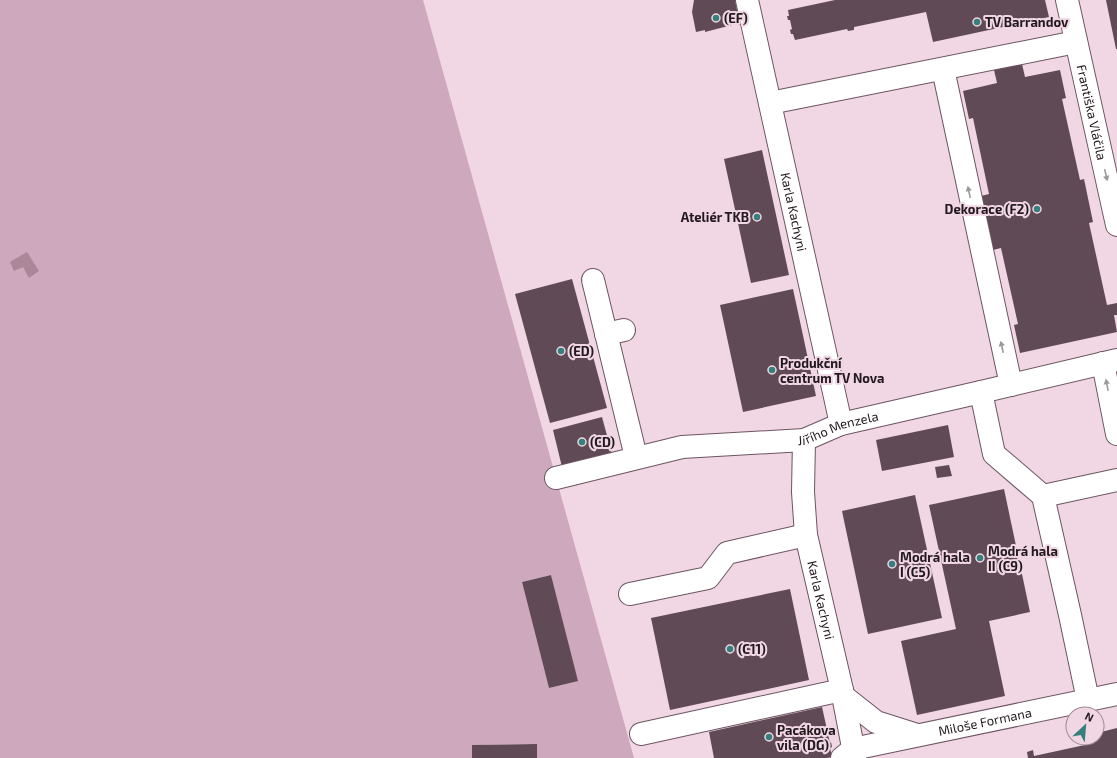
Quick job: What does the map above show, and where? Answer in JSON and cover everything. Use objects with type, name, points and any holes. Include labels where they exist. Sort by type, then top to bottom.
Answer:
[{"type":"lane","name":"Karla Kachyni","points":[[748,0],[841,424]]},
{"type":"lane","name":"Františka Vláčila","points":[[1067,0],[1117,225]]},
{"type":"lane","points":[[770,103],[1076,42]]},
{"type":"lane","points":[[943,69],[1011,385]]},
{"type":"lane","points":[[593,280],[615,332],[636,457]]},
{"type":"lane","points":[[1110,362],[1117,434]]},
{"type":"lane","name":"Jiřího Menzela","points":[[556,478],[636,457],[681,442],[804,440],[841,424],[1110,362]]},
{"type":"lane","points":[[981,392],[994,454],[1044,496],[1088,700]]},
{"type":"lane","name":"Karla Kachyni","points":[[804,440],[803,492],[806,535],[842,693],[850,755]]},
{"type":"lane","points":[[1044,496],[1117,480]]},
{"type":"lane","points":[[630,594],[708,578],[727,553],[806,535]]},
{"type":"lane","points":[[641,734],[842,693],[876,722],[918,735]]},
{"type":"lane","name":"Miloše Formana","points":[[850,755],[918,735],[1117,694]]},
{"type":"shaded area","points":[[0,0],[423,0],[634,758],[537,758],[536,744],[472,745],[472,758],[0,758]],"holes":[[[551,575],[577,680],[549,688],[522,582]]]},
{"type":"shaded area","points":[[27,252],[39,271],[29,278],[23,267],[14,271],[10,262]]},
{"type":"building","name":"(EF)","points":[[694,0],[735,0],[740,25],[732,25],[705,32],[705,30],[696,32],[692,12]]},
{"type":"building","name":"TV Barrandov","points":[[835,0],[1045,0],[1049,17],[933,42],[926,12],[854,27],[854,30],[848,31],[847,29],[795,40],[790,30],[792,29],[790,20],[788,20],[787,16],[789,16],[788,10]]},
{"type":"building","points":[[1106,0],[1117,0],[1117,49],[1116,49]]},
{"type":"building","name":"Dekorace (F2)","points":[[1022,64],[1025,77],[1060,70],[1066,98],[1062,99],[1080,180],[1084,179],[1093,222],[1089,223],[1107,305],[1117,303],[1117,315],[1114,315],[1117,332],[1020,353],[1014,325],[1018,324],[1001,248],[993,250],[981,196],[989,194],[973,118],[969,119],[963,91],[997,83],[994,70]]},
{"type":"building","name":"Ateliér TKB","points":[[762,150],[789,275],[751,283],[724,159]]},
{"type":"building","name":"(ED)","points":[[572,279],[607,408],[550,423],[515,294]]},
{"type":"building","name":"Produkční centrum TV Nova","points":[[793,289],[816,396],[743,412],[720,305]]},
{"type":"building","name":"(CD)","points":[[602,417],[612,454],[562,467],[553,430]]},
{"type":"building","points":[[948,425],[954,457],[882,471],[876,440]]},
{"type":"building","points":[[949,465],[952,476],[937,478],[935,467]]},
{"type":"building","name":"Modrá hala II (C9)","points":[[1004,489],[1030,612],[989,621],[1005,696],[917,715],[901,641],[956,629],[929,505]]},
{"type":"building","name":"Modrá hala I (C5)","points":[[915,495],[942,618],[868,634],[842,511]]},
{"type":"building","points":[[551,575],[578,681],[549,688],[522,582]]},
{"type":"building","name":"(C11)","points":[[790,589],[809,680],[670,710],[651,618]]},
{"type":"building","name":"Pacákova vila (DG)","points":[[822,707],[832,747],[830,748],[832,757],[714,758],[709,732]]},
{"type":"building","points":[[1117,728],[1117,758],[1028,758],[1027,752],[1033,750],[1034,756],[1080,746],[1105,746],[1105,731]]},
{"type":"building","points":[[537,744],[537,758],[472,758],[472,745]]},
{"type":"place","name":"(EF)","points":[[716,18]]},
{"type":"place","name":"TV Barrandov","points":[[977,22]]},
{"type":"place","name":"Dekorace (F2)","points":[[1037,209]]},
{"type":"place","name":"Ateliér TKB","points":[[757,217]]},
{"type":"place","name":"(ED)","points":[[561,351]]},
{"type":"place","name":"Produkční centrum TV Nova","points":[[772,370]]},
{"type":"place","name":"(CD)","points":[[582,442]]},
{"type":"place","name":"Modrá hala II (C9)","points":[[980,558]]},
{"type":"place","name":"Modrá hala I (C5)","points":[[892,564]]},
{"type":"place","name":"(C11)","points":[[730,649]]},
{"type":"place","name":"Pacákova vila (DG)","points":[[769,737]]}]
